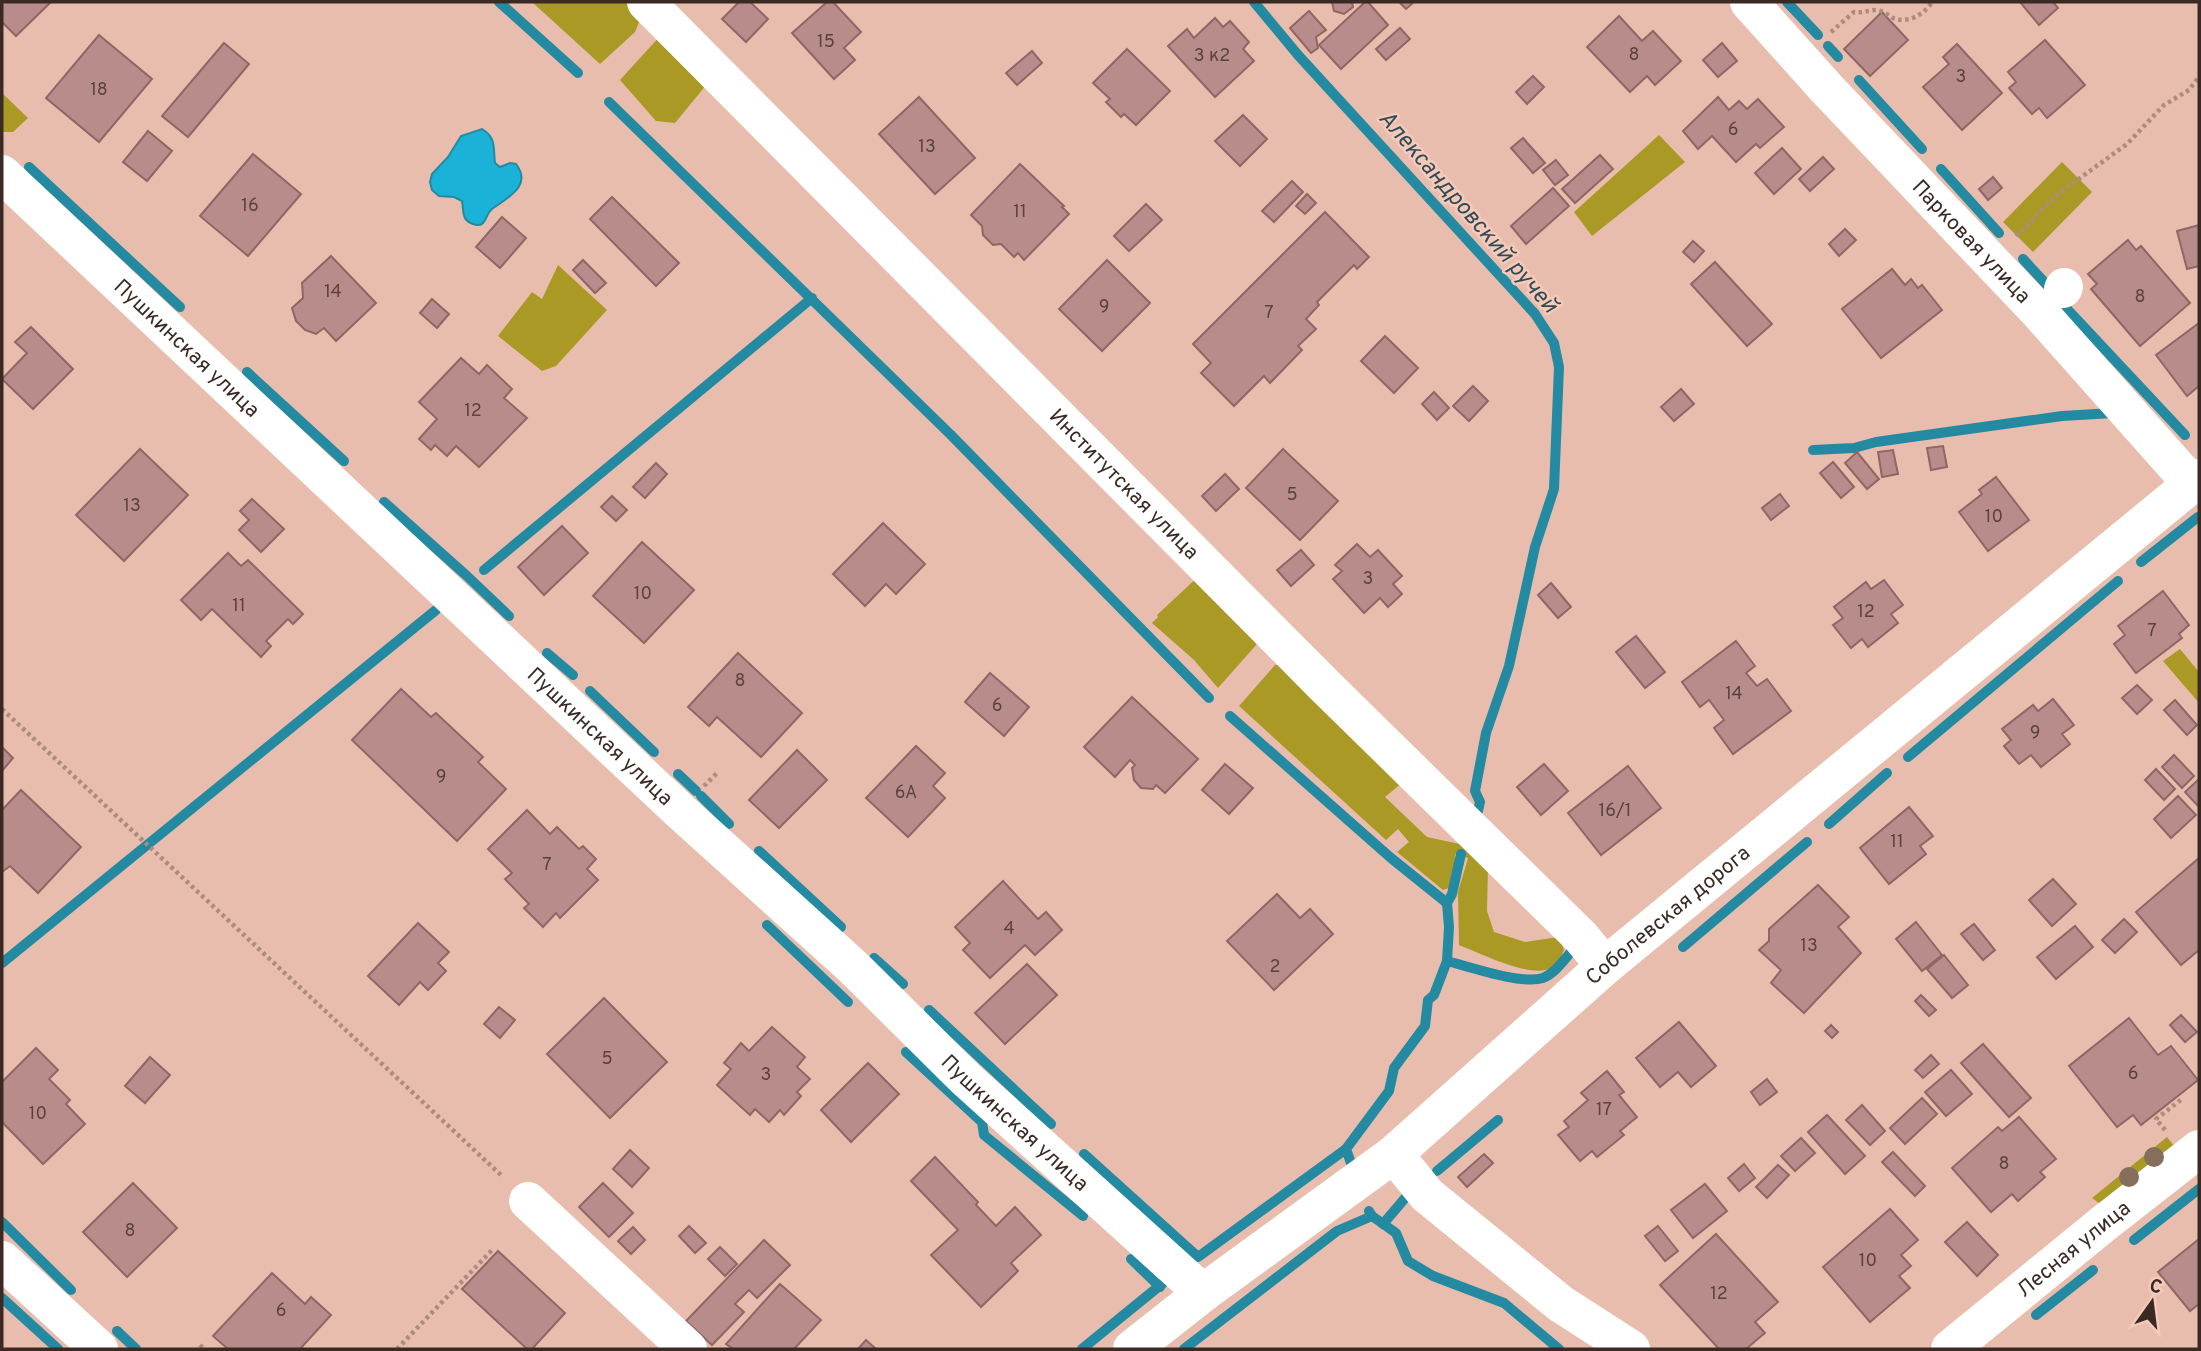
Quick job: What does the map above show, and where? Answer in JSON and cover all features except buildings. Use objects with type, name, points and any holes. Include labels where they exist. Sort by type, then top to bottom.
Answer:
[{"type":"street","name":"Институтская улица","points":[[646,2],[1315,676],[1591,949]]},
{"type":"street","name":"Парковая улица","points":[[1749,2],[1827,89],[2196,481]]},
{"type":"street","name":"Пушкинская улица","points":[[2,174],[717,846],[853,967],[966,1079],[1203,1293]]},
{"type":"street","name":"Соболевская дорога","points":[[1132,1349],[1203,1293],[1394,1154],[1591,949],[2196,481]]},
{"type":"street","name":"Лесная улица","points":[[1950,1349],[2083,1240],[2184,1142]]},
{"type":"street","points":[[1394,1154],[1427,1195],[1562,1304],[1631,1349]]},
{"type":"street","points":[[528,1201],[688,1349]]},
{"type":"street","points":[[2,1260],[99,1349]]},
{"type":"path","points":[[1831,32],[1854,12],[1879,10],[1894,19],[1908,20],[1928,8],[1932,2]]},
{"type":"path","points":[[1990,262],[2058,194],[2127,144],[2164,105],[2189,90],[2199,77]]},
{"type":"path","points":[[2,709],[528,1201]]},
{"type":"path","points":[[708,782],[718,772]]},
{"type":"path","points":[[2182,1099],[2156,1119],[2184,1142]]},
{"type":"path","points":[[397,1349],[494,1248]]},
{"type":"shaded area","points":[[532,2],[629,2],[642,15],[635,32],[600,64]]},
{"type":"shaded area","points":[[661,35],[707,84],[675,123],[656,121],[620,80]]},
{"type":"shaded area","points":[[2,93],[28,118],[13,132],[2,132]]},
{"type":"shaded area","points":[[1659,135],[1685,162],[1592,236],[1574,212]]},
{"type":"shaded area","points":[[2062,162],[2092,192],[2033,252],[2003,222]]},
{"type":"shaded area","points":[[558,265],[607,310],[556,366],[542,371],[498,336],[532,292],[542,299]]},
{"type":"shaded area","points":[[1201,574],[1264,636],[1218,688],[1194,660],[1152,623],[1157,615]]},
{"type":"shaded area","points":[[2180,649],[2199,672],[2199,703],[2163,661]]},
{"type":"shaded area","points":[[1292,664],[1403,782],[1385,797],[1427,837],[1469,846],[1488,867],[1487,911],[1494,932],[1525,942],[1559,937],[1564,950],[1551,968],[1519,968],[1459,945],[1458,892],[1468,858],[1455,854],[1454,886],[1443,890],[1397,852],[1409,842],[1398,829],[1386,840],[1239,706],[1275,665]]},
{"type":"shaded area","points":[[2167,1137],[2180,1153],[2106,1208],[2092,1198]]},
{"type":"water","points":[[482,129],[492,140],[495,163],[500,167],[516,164],[522,179],[516,191],[492,209],[483,223],[478,225],[465,218],[462,201],[454,197],[439,196],[432,190],[430,182],[432,174],[448,157],[461,136]]},
{"type":"waterway","points":[[499,2],[578,73]]},
{"type":"waterway","name":"Александровский ручей","points":[[1254,2],[1298,55],[1535,314],[1554,343],[1559,367],[1554,489],[1535,547],[1509,666],[1486,733],[1475,791],[1480,802],[1478,811]]},
{"type":"waterway","points":[[1787,2],[1818,35]]},
{"type":"waterway","points":[[1828,46],[1838,57]]},
{"type":"waterway","points":[[1859,80],[1922,149]]},
{"type":"waterway","points":[[609,102],[950,434],[1209,698]]},
{"type":"waterway","points":[[29,167],[180,307]]},
{"type":"waterway","points":[[1941,169],[1999,233]]},
{"type":"waterway","points":[[2023,259],[2047,285]]},
{"type":"waterway","points":[[484,570],[812,298]]},
{"type":"waterway","points":[[2067,309],[2185,435]]},
{"type":"waterway","points":[[247,372],[344,461]]},
{"type":"waterway","points":[[1813,450],[1854,448],[1876,442],[2062,416],[2113,413]]},
{"type":"waterway","points":[[384,502],[509,616]]},
{"type":"waterway","points":[[2141,562],[2198,517]]},
{"type":"waterway","points":[[1908,757],[2118,581]]},
{"type":"waterway","points":[[2,963],[436,610]]},
{"type":"waterway","points":[[547,653],[573,675]]},
{"type":"waterway","points":[[590,691],[654,752]]},
{"type":"waterway","points":[[1230,716],[1391,858],[1447,903]]},
{"type":"waterway","points":[[1829,824],[1887,773]]},
{"type":"waterway","points":[[678,774],[696,791]]},
{"type":"waterway","points":[[701,796],[729,824]]},
{"type":"waterway","points":[[1683,947],[1807,842]]},
{"type":"waterway","points":[[759,851],[841,927]]},
{"type":"waterway","name":"Александровский ручей","points":[[1351,1163],[1346,1149],[1389,1091],[1394,1068],[1425,1026],[1428,1000],[1434,995],[1447,961],[1447,903],[1452,894],[1461,854]]},
{"type":"waterway","points":[[767,925],[848,1002]]},
{"type":"waterway","points":[[1447,961],[1496,974],[1534,980],[1551,973],[1571,952]]},
{"type":"waterway","points":[[874,958],[903,984]]},
{"type":"waterway","points":[[929,1010],[1051,1124]]},
{"type":"waterway","points":[[906,1052],[982,1122],[984,1135],[1083,1216]]},
{"type":"waterway","points":[[1437,1171],[1498,1120]]},
{"type":"waterway","points":[[1084,1154],[1198,1257],[1346,1149]]},
{"type":"waterway","points":[[2134,1240],[2199,1189]]},
{"type":"waterway","points":[[1383,1224],[1406,1197]]},
{"type":"waterway","name":"Александровский ручей","points":[[1369,1211],[1396,1233],[1408,1261],[1433,1276],[1504,1303],[1559,1349]]},
{"type":"waterway","points":[[1184,1349],[1337,1231],[1372,1216]]},
{"type":"waterway","points":[[2,1222],[71,1290]]},
{"type":"waterway","points":[[1131,1259],[1160,1287]]},
{"type":"waterway","points":[[2036,1315],[2093,1270]]},
{"type":"waterway","points":[[1082,1349],[1163,1283]]},
{"type":"waterway","points":[[2,1298],[58,1349]]},
{"type":"waterway","points":[[117,1331],[136,1349]]}]
